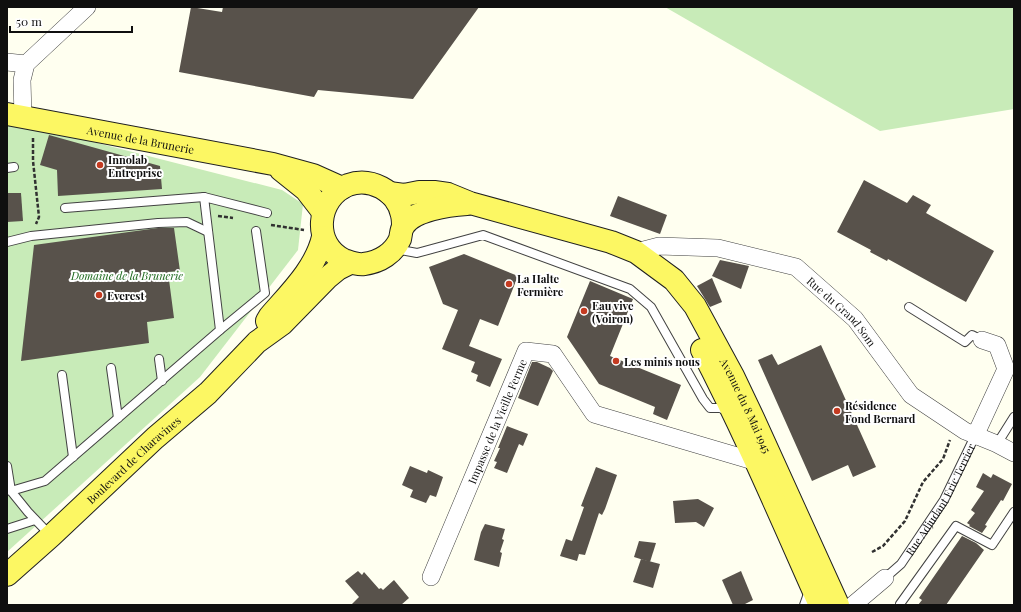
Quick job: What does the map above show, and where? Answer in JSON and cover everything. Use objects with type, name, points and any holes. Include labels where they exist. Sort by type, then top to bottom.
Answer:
[{"type":"main road","name":"Avenue de la Brunerie","points":[[21,122],[274,164],[313,175],[342,188]]},
{"type":"main road","name":"Avenue de la Brunerie","points":[[274,164],[306,190],[323,212]]},
{"type":"main road","points":[[365,182],[374,184],[389,193],[397,202],[402,214],[403,227],[400,238],[394,249],[385,257],[374,262],[363,264],[350,263],[339,257],[330,248],[324,237],[321,225],[323,212],[330,198],[342,188],[353,183],[365,182]]},
{"type":"main road","points":[[389,193],[404,195],[419,192],[434,192],[448,194],[470,203]]},
{"type":"main road","points":[[403,227],[411,219],[425,212],[446,206],[470,203]]},
{"type":"main road","name":"Avenue du 8 Mai 1945","points":[[470,203],[611,242],[636,252],[674,280],[695,306],[754,418],[764,460],[812,599]]},
{"type":"main road","name":"Boulevard de Charavines","points":[[257,342],[270,316],[300,282],[320,250],[324,237]]},
{"type":"main road","name":"Avenue du 8 Mai 1945","points":[[611,242],[663,285],[682,312],[719,383],[732,412],[764,460],[838,605]]},
{"type":"main road","name":"Boulevard de Charavines","points":[[7,576],[155,438],[208,393],[257,342],[282,324],[333,273],[350,263]]},
{"type":"street","points":[[21,122],[22,80],[26,64],[87,7]]},
{"type":"street","points":[[7,62],[26,64]]},
{"type":"street","name":"Rue du Grand Som","points":[[636,252],[659,246],[718,248],[796,267],[855,319],[911,395],[958,427],[1014,453]]},
{"type":"street","name":"Rue Adjudant Eric Terrier","points":[[975,436],[1006,369],[998,345],[982,340]]},
{"type":"street","name":"Impasse de la Vieille Ferme","points":[[432,577],[526,351],[553,354],[594,414],[764,460]]},
{"type":"street","name":"Rue Adjudant Eric Terrier","points":[[853,605],[885,578]]},
{"type":"lane","points":[[204,196],[220,330]]},
{"type":"lane","points":[[65,208],[204,196],[268,213]]},
{"type":"lane","points":[[7,242],[31,236],[158,223],[188,222],[208,232]]},
{"type":"lane","points":[[10,491],[45,480],[265,293],[256,232]]},
{"type":"lane","points":[[394,249],[417,253],[483,235],[630,289],[652,307],[703,399],[710,408],[720,408],[754,418]]},
{"type":"lane","points":[[908,307],[965,342],[972,335],[982,340]]},
{"type":"lane","points":[[159,359],[162,381]]},
{"type":"lane","points":[[110,368],[118,418]]},
{"type":"lane","points":[[62,375],[73,457]]},
{"type":"lane","points":[[997,444],[1014,417]]},
{"type":"lane","name":"Rue Adjudant Eric Terrier","points":[[885,578],[902,564],[944,500],[975,436]]},
{"type":"lane","points":[[7,466],[10,491],[51,536]]},
{"type":"lane","points":[[900,604],[956,526],[992,545],[1014,512]]},
{"type":"lane","points":[[7,528],[35,520]]},
{"type":"path","points":[[21,122],[33,161],[39,217],[31,236]]},
{"type":"path","points":[[872,552],[883,546],[905,521],[923,482],[943,459],[953,433],[958,427]]},
{"type":"green space","points":[[665,7],[1014,7],[1014,109],[880,131]]},
{"type":"green space","name":"Domaine de la Brunerie","points":[[7,124],[66,135],[282,190],[303,204],[298,250],[200,377],[7,552]]},
{"type":"building","points":[[191,7],[222,12],[223,7],[479,7],[413,99],[318,90],[314,97],[179,72]]},
{"type":"building","name":"Innolab Entreprise","points":[[49,135],[160,166],[162,189],[58,196],[57,170],[40,165]]},
{"type":"building","points":[[864,180],[907,203],[913,195],[931,205],[926,213],[994,251],[966,302],[888,259],[887,261],[870,252],[871,250],[837,232]]},
{"type":"building","points":[[7,193],[21,193],[23,221],[7,222]]},
{"type":"building","points":[[618,196],[667,215],[660,234],[610,216]]},
{"type":"building","name":"Everest","points":[[158,228],[174,228],[180,271],[168,272],[174,318],[147,322],[149,343],[21,361],[34,245]]},
{"type":"building","points":[[464,254],[518,276],[498,326],[480,319],[469,346],[502,359],[490,387],[476,381],[478,375],[471,372],[475,362],[442,349],[458,310],[443,304],[429,267]]},
{"type":"building","points":[[720,260],[749,266],[741,289],[712,276]]},
{"type":"building","points":[[712,278],[722,302],[710,307],[697,286]]},
{"type":"building","points":[[590,281],[633,299],[610,356],[681,385],[667,420],[653,414],[655,407],[599,384],[567,337]]},
{"type":"building","points":[[821,345],[876,467],[853,477],[848,465],[812,481],[758,360],[772,354],[778,365]]},
{"type":"building","points":[[532,362],[537,362],[553,371],[538,406],[518,398]]},
{"type":"building","points":[[507,426],[528,434],[523,446],[519,444],[507,473],[494,468],[497,462],[494,461]]},
{"type":"building","points":[[410,466],[427,473],[428,470],[443,477],[436,497],[430,495],[426,503],[410,497],[413,490],[402,485]]},
{"type":"building","points":[[596,467],[617,475],[605,509],[602,515],[599,513],[585,555],[579,554],[577,561],[560,556],[566,539],[572,541],[584,507],[581,506]]},
{"type":"building","points":[[983,473],[991,478],[993,474],[1012,484],[1003,501],[1001,500],[985,525],[987,526],[982,533],[969,526],[970,525],[967,523],[975,513],[971,510],[984,491],[976,487]]},
{"type":"building","points":[[698,499],[714,508],[704,527],[696,522],[675,523],[673,501]]},
{"type":"building","points":[[485,524],[505,529],[502,539],[504,540],[500,552],[502,553],[499,567],[474,560],[481,532]]},
{"type":"building","points":[[962,536],[976,543],[984,550],[946,605],[918,605],[922,600],[919,598]]},
{"type":"building","points":[[639,541],[656,543],[650,562],[634,557]]},
{"type":"building","points":[[641,559],[660,564],[653,588],[633,582]]},
{"type":"building","points":[[358,571],[362,575],[364,572],[379,589],[381,588],[383,590],[394,580],[409,598],[401,605],[351,605],[359,597],[345,581]]},
{"type":"building","points":[[741,571],[753,600],[743,605],[733,605],[722,580]]},
{"type":"place","name":"Innolab Entreprise","points":[[100,165]]},
{"type":"place","name":"La Halte Fermière","points":[[509,284]]},
{"type":"place","name":"Everest","points":[[99,295]]},
{"type":"place","name":"Eau vive (Voiron)","points":[[584,311]]},
{"type":"place","name":"Les minis nous","points":[[616,361]]},
{"type":"place","name":"Résidence Fond Bernard","points":[[837,411]]}]
